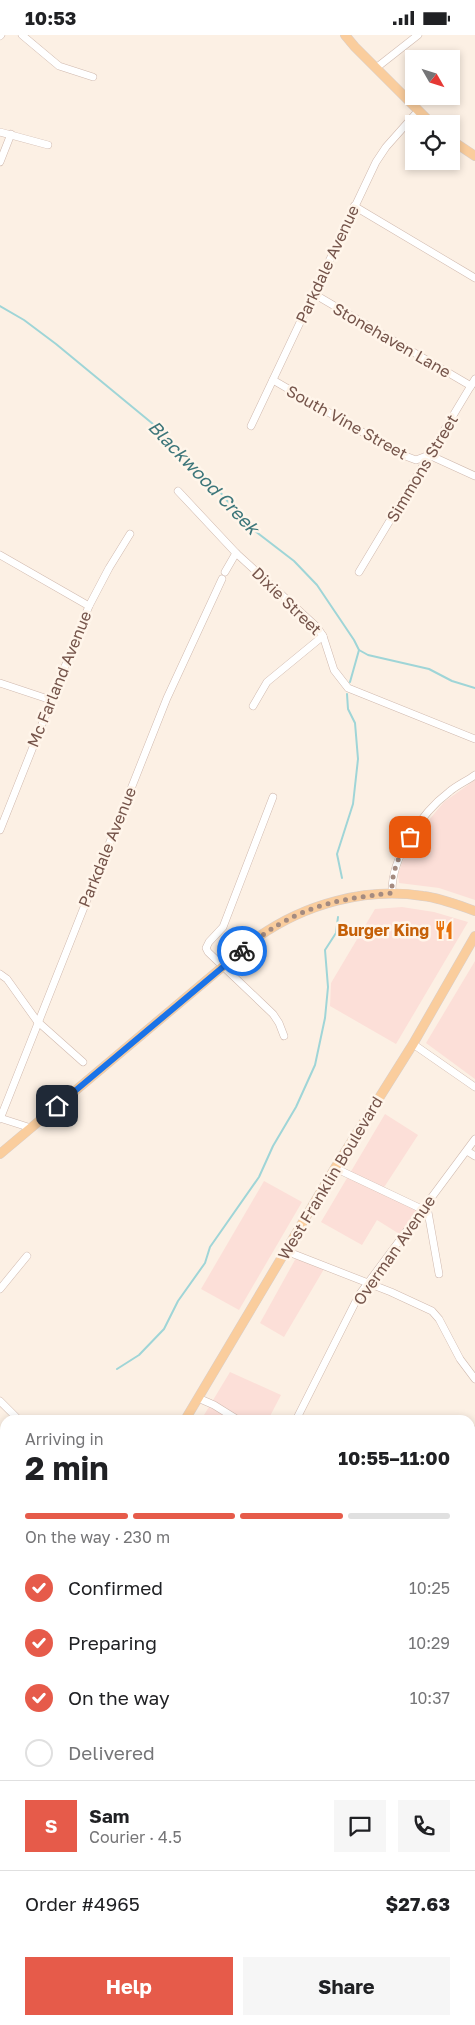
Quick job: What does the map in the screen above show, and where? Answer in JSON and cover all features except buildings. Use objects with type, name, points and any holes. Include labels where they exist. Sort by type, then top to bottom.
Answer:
[{"type":"main road","points":[[345,35],[422,115]]},
{"type":"main road","points":[[460,146],[475,156]]},
{"type":"main road","points":[[0,1155],[261,935],[297,915],[322,905],[350,898],[392,893],[424,896],[475,911]]},
{"type":"main road","name":"West Franklin Boulevard","points":[[188,1415],[335,1168],[413,1044],[475,936]]},
{"type":"street","points":[[22,35],[59,66],[93,77]]},
{"type":"street","points":[[376,68],[418,35]]},
{"type":"street","name":"Parkdale Avenue","points":[[251,426],[376,162],[386,147],[418,111]]},
{"type":"street","points":[[0,131],[48,145]]},
{"type":"street","points":[[0,162],[11,135]]},
{"type":"street","points":[[354,206],[475,278]]},
{"type":"street","name":"Stonehaven Lane","points":[[314,294],[473,382]]},
{"type":"street","name":"South Vine Street","points":[[273,380],[400,455],[416,460],[430,455],[475,476]]},
{"type":"street","name":"Simmons Street","points":[[359,572],[473,382]]},
{"type":"street","name":"Dixie Street","points":[[178,491],[236,553],[317,627],[324,636],[334,670],[348,688],[475,739]]},
{"type":"street","name":"Mc Farland Avenue","points":[[0,830],[2,819],[89,606],[130,534]]},
{"type":"street","name":"Parkdale Avenue","points":[[0,1119],[167,698],[236,553]]},
{"type":"street","points":[[0,555],[89,606]]},
{"type":"street","points":[[253,706],[267,683],[324,636]]},
{"type":"street","points":[[0,683],[50,699]]},
{"type":"street","points":[[392,893],[392,882],[398,860],[416,828],[437,802],[475,775]]},
{"type":"street","points":[[274,797],[223,927],[206,945],[208,952],[273,1014],[280,1023],[284,1036]]},
{"type":"street","points":[[0,974],[7,979],[38,1021],[82,1062]]},
{"type":"street","points":[[413,1044],[475,1087]]},
{"type":"street","points":[[0,1119],[31,1128]]},
{"type":"street","name":"Overman Avenue","points":[[299,1415],[368,1283],[475,1139]]},
{"type":"street","points":[[467,1151],[475,1156]]},
{"type":"street","points":[[335,1168],[428,1212],[439,1274]]},
{"type":"street","points":[[286,1251],[368,1283],[432,1311],[439,1319],[460,1359],[475,1379]]},
{"type":"street","points":[[0,1289],[27,1256]]},
{"type":"street","points":[[198,1398],[230,1415]]},
{"type":"street","points":[[0,1401],[14,1415]]},
{"type":"shaded area","points":[[475,780],[475,900],[439,888],[399,883],[398,874],[405,855],[423,827],[444,802]]},
{"type":"shaded area","points":[[402,907],[434,912],[468,922],[396,1044],[330,1006],[331,983],[375,909]]},
{"type":"shaded area","points":[[475,961],[475,1079],[426,1043]]},
{"type":"shaded area","points":[[385,1114],[418,1135],[381,1192],[418,1210],[401,1235],[377,1220],[362,1245],[321,1222]]},
{"type":"shaded area","points":[[264,1181],[302,1202],[239,1310],[201,1289]]},
{"type":"shaded area","points":[[296,1258],[324,1269],[284,1337],[260,1323]]},
{"type":"shaded area","points":[[230,1372],[281,1395],[271,1415],[204,1415]]},
{"type":"waterway","name":"Blackwood Creek","points":[[0,306],[24,320],[56,344],[153,424],[211,481],[247,525],[294,561],[317,585],[359,650],[368,655],[429,669],[452,681],[475,688]]},
{"type":"waterway","points":[[350,682],[359,650]]},
{"type":"waterway","points":[[342,878],[337,854],[353,804],[358,759],[355,723],[348,709],[347,694]]},
{"type":"waterway","points":[[117,1369],[139,1355],[164,1329],[178,1301],[205,1263],[210,1247],[259,1177],[273,1146],[296,1107],[315,1065],[325,1018],[328,987],[325,950],[336,933],[338,917]]},
{"type":"way so far","points":[[242,951],[271,928],[315,907],[350,898],[392,893],[395,868],[410,837]]},
{"type":"place","name":"Burger King","points":[[444,930]]},
{"type":"route","points":[[57,1106],[242,951]]}]
